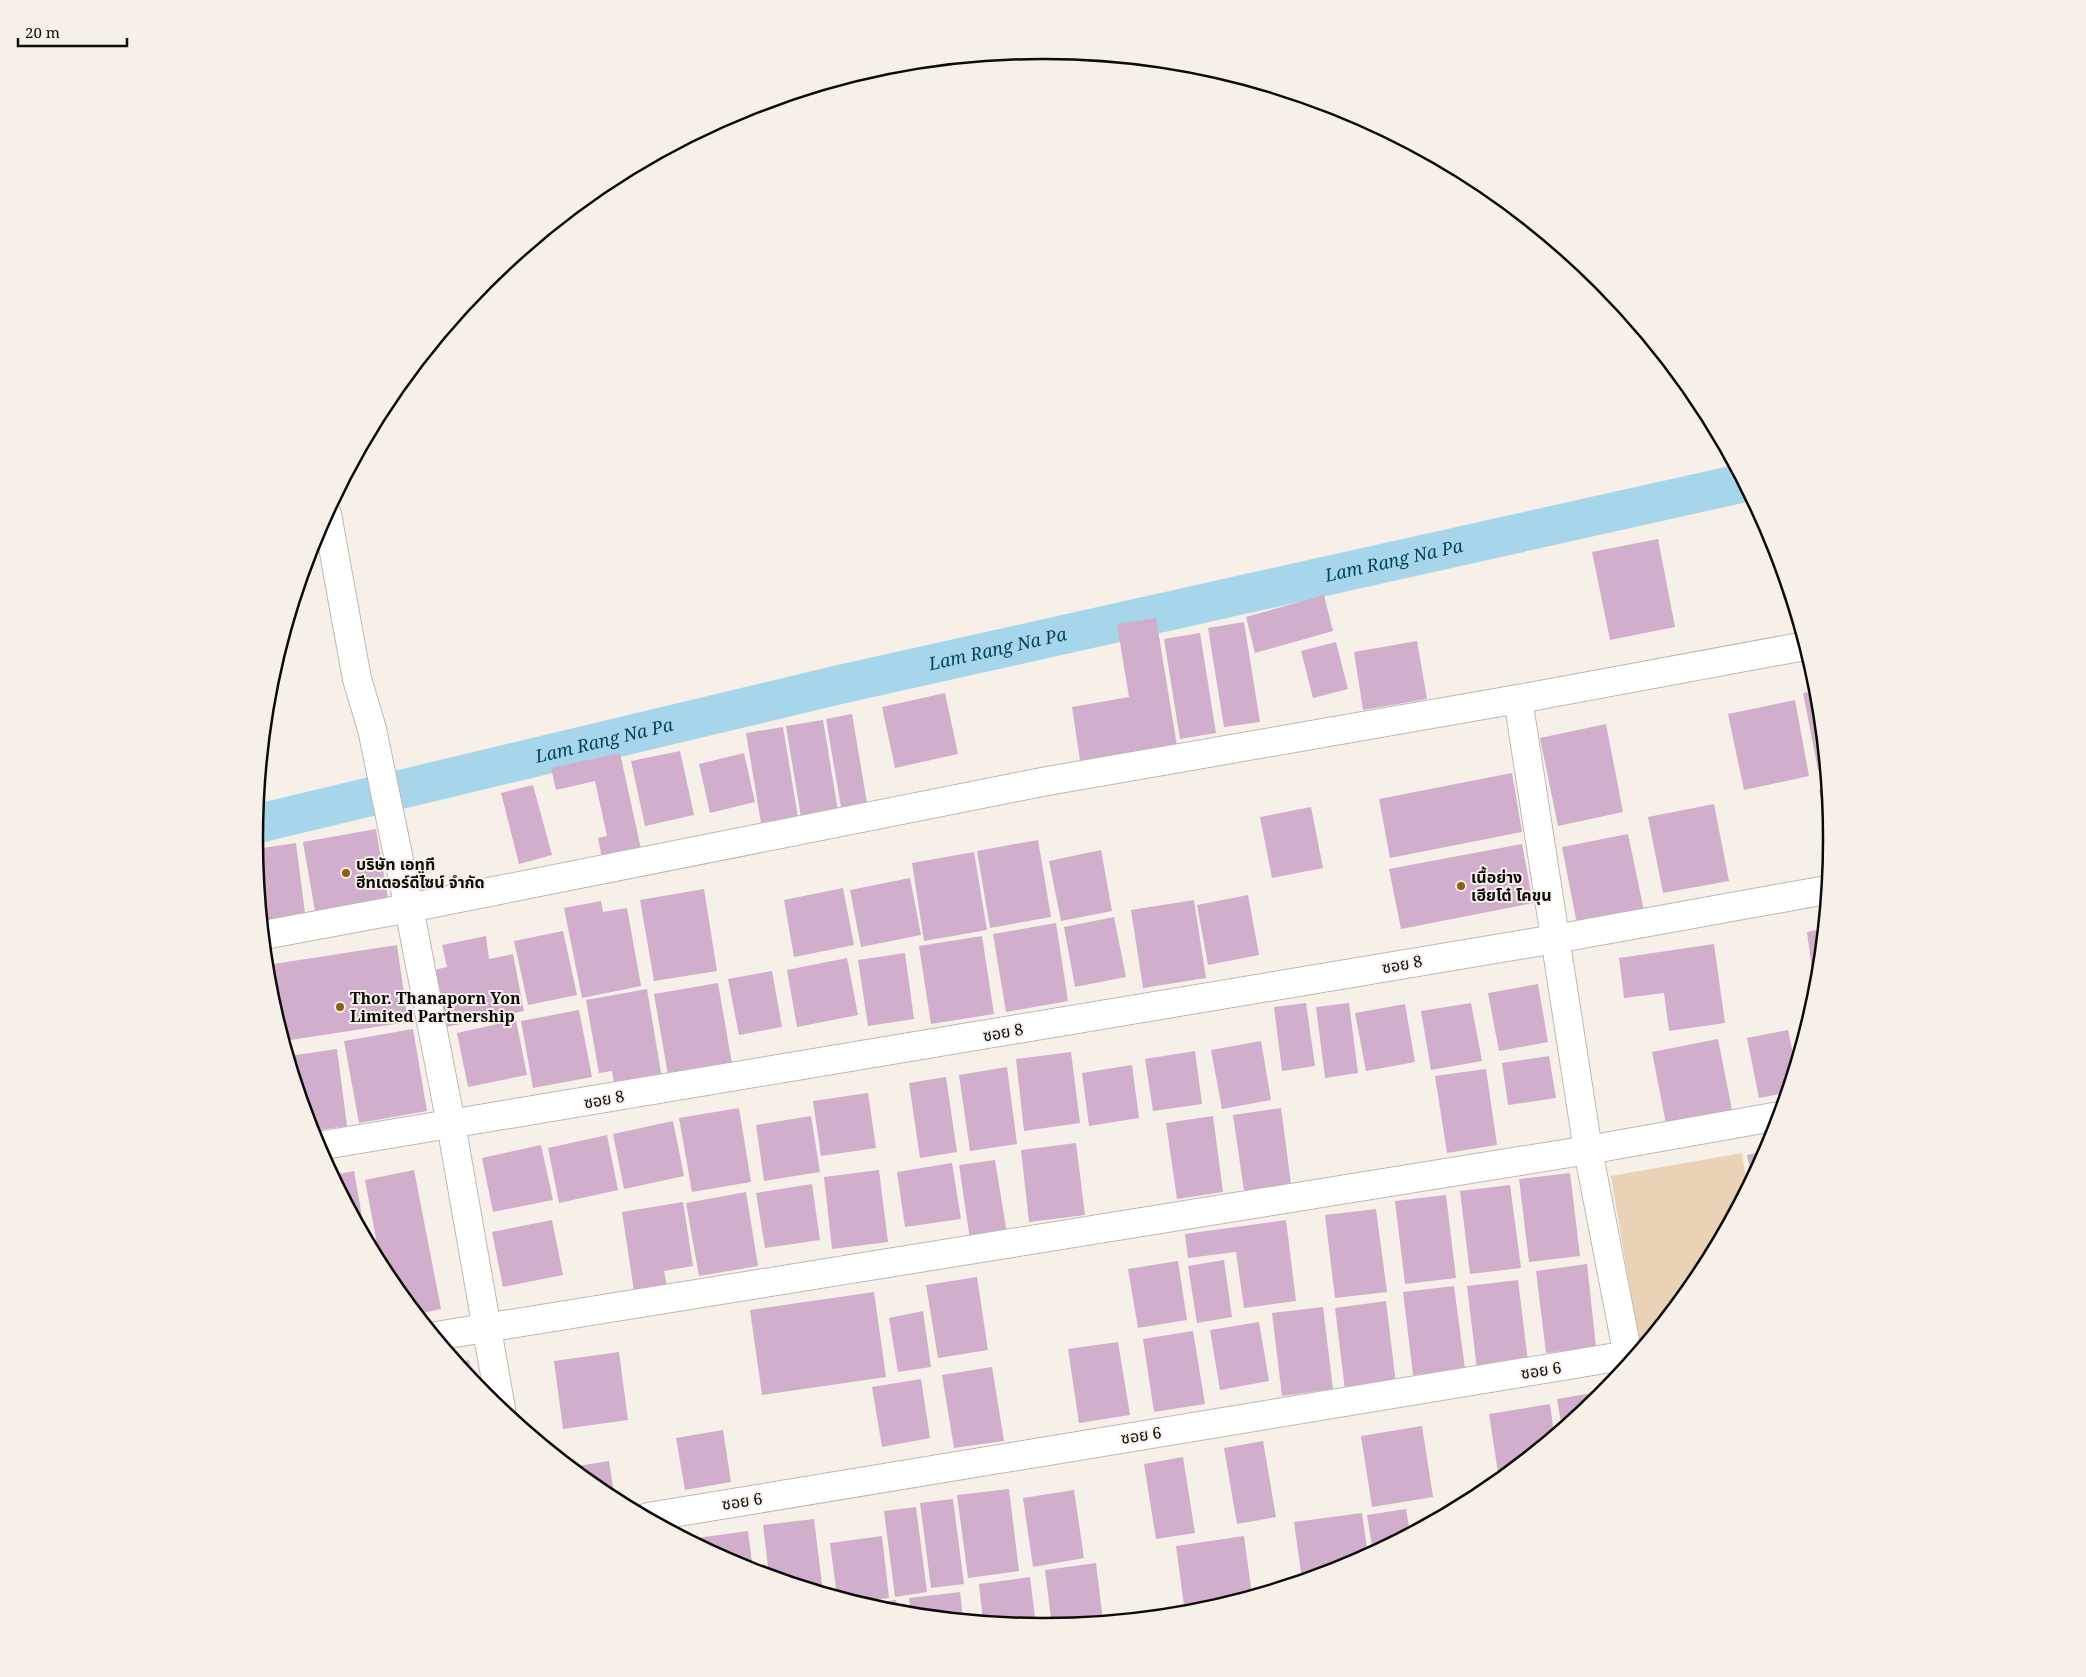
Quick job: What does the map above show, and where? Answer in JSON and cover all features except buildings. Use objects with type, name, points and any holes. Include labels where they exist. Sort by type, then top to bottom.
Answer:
[{"type":"street","points":[[329,526],[357,679],[372,729],[409,908],[451,1124],[499,1396]]},
{"type":"street","points":[[269,934],[1042,782],[1518,699],[1798,647]]},
{"type":"street","points":[[1518,699],[1588,1150],[1630,1352]]},
{"type":"street","name":"ซอย 8","points":[[326,1145],[1555,939],[1821,891]]},
{"type":"street","points":[[442,1335],[1588,1150],[1770,1118]]},
{"type":"street","name":"ซอย 6","points":[[656,1516],[1624,1358]]},
{"type":"shaded area","points":[[1742,1153],[1745,1176],[1718,1228],[1691,1272],[1662,1313],[1639,1341],[1611,1176]]},
{"type":"waterway","name":"Lam Rang Na Pa","points":[[264,822],[842,684],[1737,484]]},
{"type":"place","name":"บริษัท เอทูที ฮีทเตอร์ดีไซน์ จำกัด","points":[[346,873]]},
{"type":"place","name":"เนื้อย่าง เฮียโต๋ โคขุน","points":[[1461,886]]},
{"type":"place","name":"Thor. Thanaporn Yon Limited Partnership","points":[[340,1007]]}]
